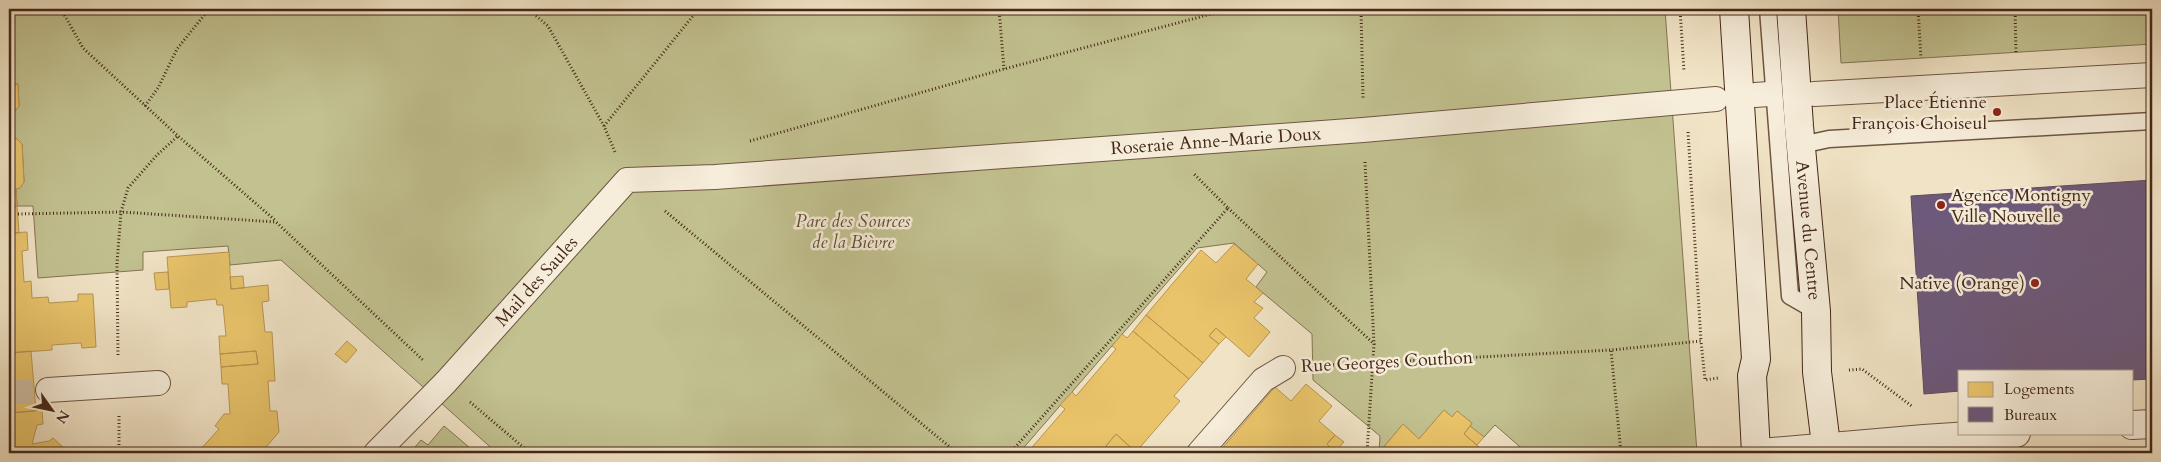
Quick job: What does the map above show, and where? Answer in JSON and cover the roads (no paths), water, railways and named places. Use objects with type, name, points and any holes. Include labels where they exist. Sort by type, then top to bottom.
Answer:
[{"type":"main road","points":[[1734,9],[1756,359],[1752,376],[1756,453]]},
{"type":"main road","name":"Avenue du Centre","points":[[1791,9],[1816,311],[1817,372],[1826,451]]},
{"type":"main road","points":[[2134,425],[2152,424]]},
{"type":"main road","points":[[1760,453],[1826,451],[1924,439],[2001,434]]},
{"type":"street","points":[[1814,94],[2152,75]]},
{"type":"street","name":"Roseraie Anne-Marie Doux","points":[[627,180],[715,177],[1363,130],[1716,100]]},
{"type":"street","name":"Mail des Saules","points":[[376,453],[446,382],[627,180]]},
{"type":"street","name":"Rue Georges Couthon","points":[[1199,453],[1263,380],[1283,368]]},
{"type":"street","points":[[48,390],[158,383]]},
{"type":"lane","points":[[1768,9],[1790,296],[1816,311]]},
{"type":"lane","points":[[1801,145],[1829,139],[2152,121]]},
{"type":"tunnel","points":[[9,393],[48,390]]},
{"type":"place","name":"Place Étienne François Choiseul","points":[[1997,112]]},
{"type":"place","name":"Agence Montigny Ville Nouvelle","points":[[1941,205]]},
{"type":"place","name":"Native (Orange)","points":[[2035,283]]},
{"type":"park label","name":"Parc des Sources de la Bièvre","points":[[853,231]]}]
